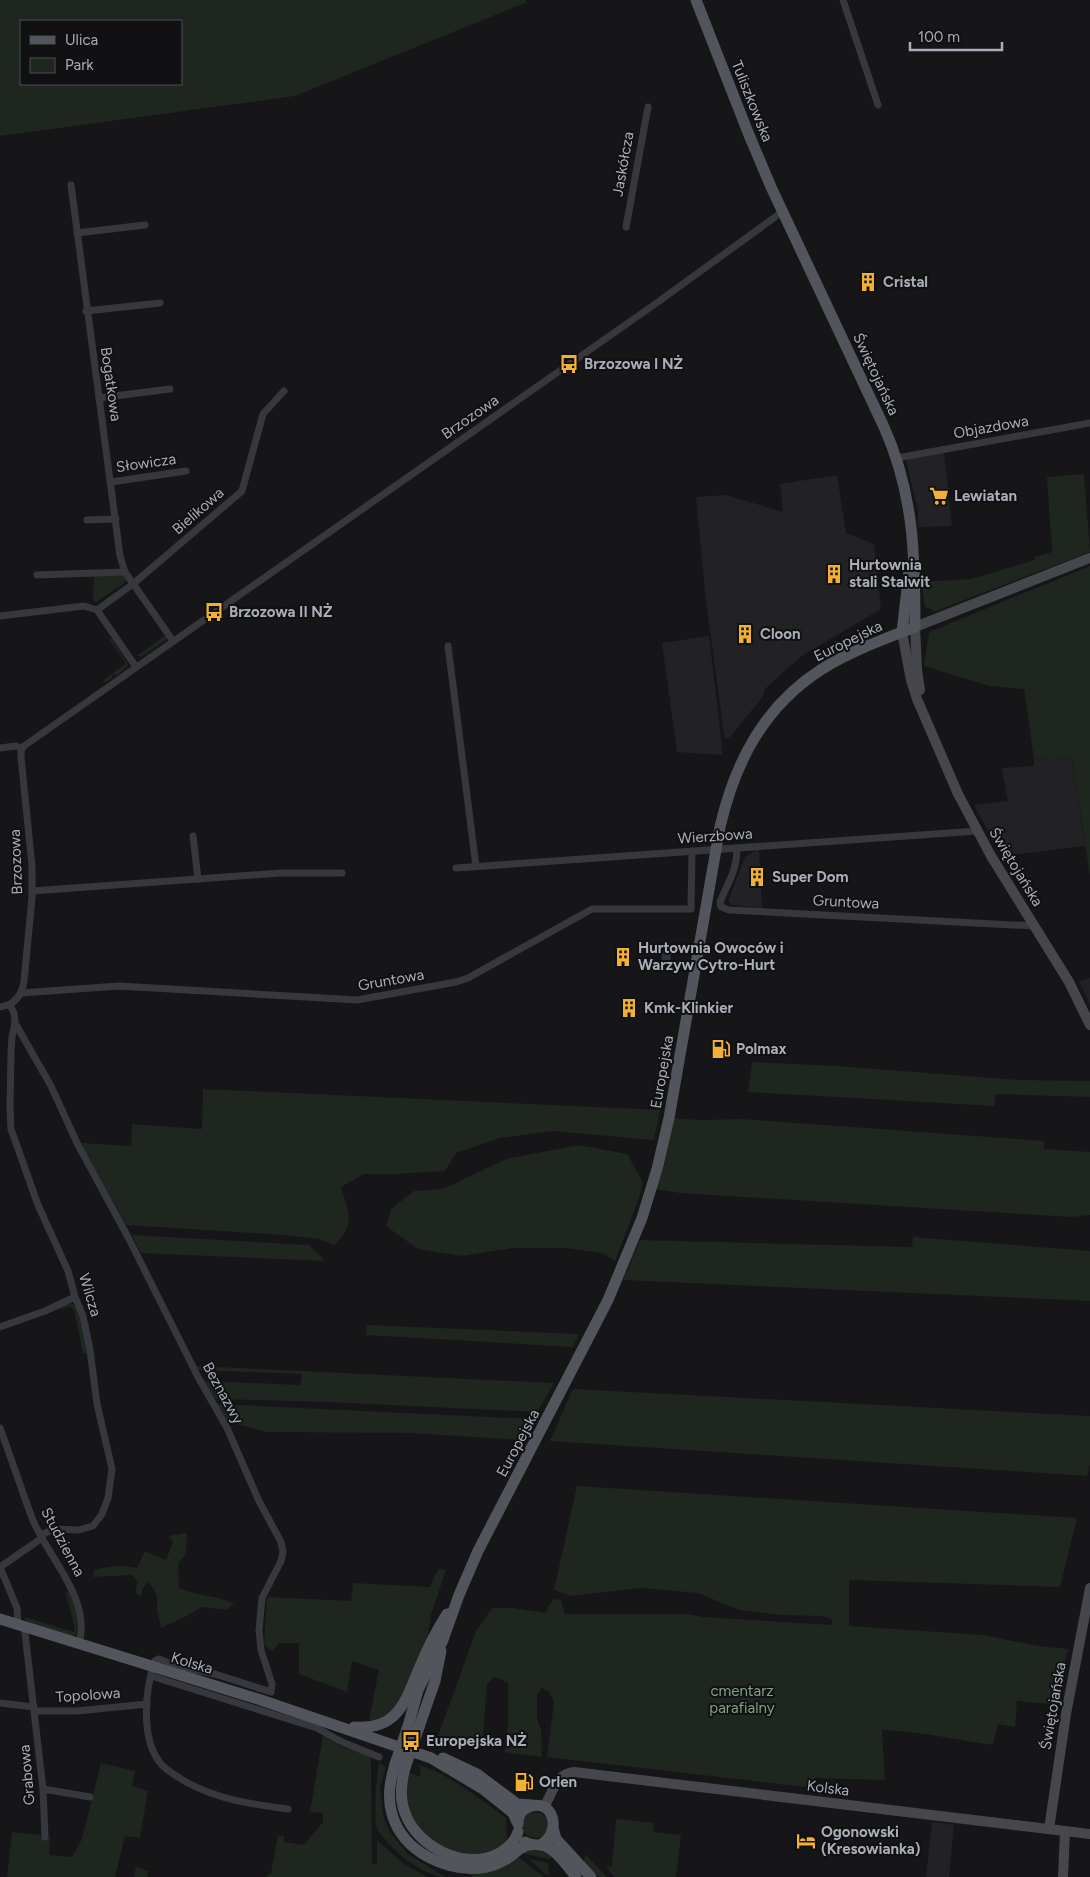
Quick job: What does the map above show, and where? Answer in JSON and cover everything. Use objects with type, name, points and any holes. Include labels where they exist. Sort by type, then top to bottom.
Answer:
[{"type":"main road","name":"Tuliszkowska","points":[[696,0],[748,135],[782,212]]},
{"type":"main road","name":"Świętojańska","points":[[782,212],[897,458],[909,502],[914,567],[915,626]]},
{"type":"main road","name":"Świętojańska","points":[[902,632],[912,558]]},
{"type":"main road","name":"Europejska","points":[[535,1845],[525,1846],[507,1859],[490,1866],[470,1868],[449,1867],[418,1851],[404,1838],[396,1826],[389,1793],[414,1725],[418,1690],[443,1640],[461,1590],[485,1537],[608,1300],[642,1218],[655,1176],[669,1118],[716,849],[724,812],[736,774],[752,742],[774,710],[808,679],[824,668],[860,649],[915,626]]},
{"type":"main road","points":[[335,1725],[373,1728],[384,1724],[396,1715],[406,1701],[432,1640],[461,1590]]},
{"type":"main road","name":"Kolska","points":[[0,1619],[79,1644],[152,1672],[261,1700],[431,1758]]},
{"type":"main road","points":[[431,1758],[443,1758],[466,1769],[520,1805],[539,1806],[552,1817],[556,1839],[591,1877]]},
{"type":"main road","points":[[431,1758],[483,1789],[514,1813],[522,1840],[552,1850],[576,1877]]},
{"type":"main road","name":"Europejska","points":[[400,1766],[404,1813],[413,1829],[431,1844],[460,1858],[481,1859],[491,1857],[506,1849],[514,1840],[518,1827]]},
{"type":"main road","points":[[518,1827],[520,1813],[525,1809],[539,1806]]},
{"type":"main road","points":[[535,1845],[549,1839],[553,1828]]},
{"type":"main road","points":[[449,1867],[469,1877]]},
{"type":"street","points":[[843,0],[878,105]]},
{"type":"street","name":"Jaskółcza","points":[[626,227],[648,107]]},
{"type":"street","name":"Bogatkowa","points":[[71,185],[86,311],[100,398],[120,556],[125,572],[133,584]]},
{"type":"street","name":"Brzozowa","points":[[21,993],[24,981],[32,890],[32,855],[21,748],[640,315],[782,212]]},
{"type":"street","points":[[77,233],[145,225]]},
{"type":"street","points":[[86,311],[160,303]]},
{"type":"street","points":[[100,398],[170,389]]},
{"type":"street","name":"Bielikowa","points":[[97,610],[133,584],[242,491],[263,414],[284,392]]},
{"type":"street","name":"Objazdowa","points":[[897,458],[1090,423]]},
{"type":"street","name":"Słowicza","points":[[111,482],[186,470]]},
{"type":"street","points":[[87,520],[116,519]]},
{"type":"street","name":"Europejska","points":[[915,626],[1090,558]]},
{"type":"street","points":[[36,575],[125,572]]},
{"type":"street","points":[[133,584],[173,641]]},
{"type":"street","points":[[0,616],[84,606],[97,610],[136,667]]},
{"type":"street","name":"Świętojańska","points":[[915,626],[917,678],[926,719]]},
{"type":"street","name":"Świętojańska","points":[[902,632],[911,680],[917,700],[952,781],[977,831],[1069,982],[1090,1025]]},
{"type":"street","points":[[448,646],[476,866]]},
{"type":"street","points":[[0,748],[14,746],[21,748]]},
{"type":"street","name":"Wierzbowa","points":[[456,868],[977,831]]},
{"type":"street","points":[[193,836],[198,879]]},
{"type":"street","name":"Gruntowa","points":[[737,848],[737,862],[720,902],[721,907],[729,910],[1034,926]]},
{"type":"street","name":"Gruntowa","points":[[21,993],[119,986],[357,1000],[456,982],[468,978],[592,909],[691,909],[692,851]]},
{"type":"street","points":[[32,890],[281,873],[342,873]]},
{"type":"street","points":[[0,1007],[10,1005],[21,993]]},
{"type":"street","name":"Beznazwy","points":[[10,1005],[14,1012],[15,1023],[51,1086],[77,1143],[129,1239],[198,1377],[227,1428],[259,1501],[278,1534],[282,1548],[280,1564],[262,1598],[259,1630],[260,1650],[272,1684],[271,1692],[215,1674],[160,1660],[155,1661],[152,1672]]},
{"type":"street","name":"Wilcza","points":[[0,1567],[54,1529],[79,1530],[93,1526],[105,1507],[112,1476],[112,1460],[97,1404],[83,1316],[75,1297],[68,1271],[38,1205],[11,1129],[12,1037],[15,1023]]},
{"type":"street","points":[[0,1327],[45,1311],[75,1297]]},
{"type":"street","name":"Studzienna","points":[[0,1428],[32,1519],[75,1597],[80,1619],[79,1644]]},
{"type":"street","name":"Topolowa","points":[[0,1567],[17,1608],[24,1634],[35,1709]]},
{"type":"street","name":"Świętojańska","points":[[1050,1829],[1065,1720],[1088,1610],[1090,1588]]},
{"type":"street","points":[[288,1809],[224,1798],[207,1793],[178,1777],[161,1764],[153,1749],[147,1722],[147,1704],[152,1672],[317,1728],[342,1742],[379,1757]]},
{"type":"street","name":"Topolowa","points":[[0,1703],[35,1709],[77,1711],[147,1704]]},
{"type":"street","name":"Grabowa","points":[[35,1709],[43,1790],[45,1837]]},
{"type":"street","name":"Kolska","points":[[539,1806],[557,1781],[562,1776],[572,1772],[1090,1834]]},
{"type":"street","points":[[43,1790],[90,1796]]},
{"type":"street","points":[[1064,1877],[1065,1831]]},
{"type":"shaded area","points":[[944,452],[952,526],[918,527],[918,511],[906,459]]},
{"type":"shaded area","points":[[837,475],[846,533],[874,544],[881,609],[803,655],[764,690],[764,695],[731,736],[725,740],[706,602],[696,497],[726,495],[783,512],[780,484]]},
{"type":"shaded area","points":[[709,636],[723,755],[677,752],[662,643]]},
{"type":"shaded area","points":[[1072,758],[1085,846],[1002,856],[974,805],[1008,801],[1002,768],[1034,766],[1034,760]]},
{"type":"shaded area","points":[[759,849],[762,908],[732,905],[728,901],[745,857]]},
{"type":"shaded area","points":[[662,953],[671,953],[670,965],[661,965]]},
{"type":"shaded area","points":[[1090,978],[1090,1004],[1079,982]]},
{"type":"shaded area","points":[[932,1822],[954,1825],[949,1877],[926,1877]]},
{"type":"green space","points":[[0,0],[526,0],[527,2],[295,96],[0,136]]},
{"type":"green space","points":[[1084,474],[1090,552],[933,612],[925,607],[921,582],[971,579],[1035,560],[1035,557],[1052,552],[1047,477]]},
{"type":"green space","points":[[1090,566],[1090,876],[1072,758],[1034,760],[1024,689],[989,686],[924,666],[929,632]]},
{"type":"green space","points":[[94,576],[124,576],[127,580],[95,603],[93,599]]},
{"type":"green space","points":[[166,635],[167,639],[141,657],[135,655],[138,655]]},
{"type":"green space","points":[[111,638],[128,664],[116,676],[112,675],[113,677],[105,683],[103,680],[124,665],[125,662],[109,639]]},
{"type":"green space","points":[[752,1062],[836,1066],[1018,1080],[1090,1081],[1090,1097],[996,1094],[994,1106],[748,1092]]},
{"type":"green space","points":[[203,1089],[660,1110],[654,1140],[552,1131],[500,1138],[456,1153],[445,1171],[364,1174],[341,1187],[349,1218],[346,1231],[334,1245],[319,1239],[285,1235],[126,1225],[81,1143],[131,1146],[132,1124],[202,1129]]},
{"type":"green space","points":[[673,1118],[699,1120],[742,1119],[1044,1141],[1044,1149],[1090,1152],[1090,1215],[1071,1217],[680,1193],[656,1189]]},
{"type":"green space","points":[[579,1145],[627,1154],[643,1182],[638,1201],[615,1261],[601,1253],[566,1248],[513,1248],[461,1256],[418,1249],[386,1226],[391,1209],[414,1191],[443,1189],[506,1159]]},
{"type":"green space","points":[[132,1235],[309,1245],[325,1261],[141,1253]]},
{"type":"green space","points":[[913,1237],[1090,1251],[1090,1301],[623,1280],[640,1240],[912,1247]]},
{"type":"green space","points":[[67,1303],[78,1307],[88,1353],[83,1353],[74,1309],[69,1307],[48,1313]]},
{"type":"green space","points":[[367,1325],[579,1334],[573,1347],[366,1335]]},
{"type":"green space","points":[[196,1366],[554,1383],[537,1412],[327,1402],[215,1399],[204,1381],[300,1385],[302,1374],[197,1370]]},
{"type":"green space","points":[[573,1389],[1090,1416],[1090,1463],[1087,1476],[550,1441]]},
{"type":"green space","points":[[217,1404],[533,1419],[522,1440],[410,1433],[266,1432],[228,1422]]},
{"type":"green space","name":"cmentarz parafialny","points":[[577,1486],[1077,1518],[1060,1587],[849,1580],[849,1626],[983,1635],[1038,1646],[1068,1649],[1063,1669],[1060,1705],[1017,1701],[1015,1727],[998,1724],[993,1745],[924,1734],[882,1730],[885,1780],[815,1778],[814,1788],[547,1757],[554,1702],[549,1692],[542,1688],[537,1695],[537,1718],[541,1730],[542,1757],[505,1752],[508,1721],[508,1683],[495,1677],[487,1684],[482,1748],[438,1736],[476,1631],[492,1608],[513,1608],[545,1613],[553,1599],[561,1600],[565,1614],[686,1614],[703,1617],[833,1625],[831,1619],[820,1616],[782,1615],[739,1610],[698,1593],[640,1588],[571,1596],[554,1590]]},
{"type":"green space","points":[[187,1533],[186,1554],[178,1563],[179,1588],[234,1604],[226,1610],[202,1607],[161,1628],[157,1610],[157,1595],[149,1582],[143,1588],[141,1597],[136,1593],[137,1581],[132,1575],[93,1577],[94,1570],[121,1566],[137,1568],[145,1551],[166,1560],[173,1542],[169,1536]]},
{"type":"green space","points":[[438,1569],[446,1570],[431,1615],[427,1640],[400,1701],[378,1721],[369,1720],[379,1670],[352,1661],[347,1692],[299,1674],[299,1643],[279,1643],[272,1651],[264,1644],[267,1597],[351,1601],[353,1583],[430,1587]]},
{"type":"green space","points":[[68,1588],[77,1619],[78,1626],[75,1635],[72,1636],[27,1622],[24,1617],[74,1632],[75,1629],[66,1593]]},
{"type":"green space","points":[[323,1735],[342,1747],[371,1758],[372,1864],[377,1864],[377,1840],[405,1865],[428,1877],[265,1877],[271,1873],[278,1835],[284,1836],[284,1842],[304,1845],[323,1822],[323,1813],[310,1812]]},
{"type":"green space","points":[[379,1762],[386,1767],[380,1788],[384,1819],[391,1834],[408,1854],[445,1877],[436,1876],[406,1860],[388,1844],[377,1828],[375,1806]]},
{"type":"green space","points":[[101,1763],[135,1771],[132,1786],[148,1791],[140,1838],[125,1836],[115,1877],[7,1877],[12,1832],[50,1836],[49,1855],[72,1857],[82,1839]]},
{"type":"green space","points":[[418,1765],[451,1780],[506,1818],[507,1844],[485,1854],[470,1855],[446,1849],[425,1834],[411,1813],[407,1801],[407,1780],[410,1773],[420,1777],[421,1770]]},
{"type":"green space","points":[[535,1812],[544,1816],[548,1825],[544,1834],[535,1838],[526,1834],[522,1825],[526,1816]]},
{"type":"green space","points":[[616,1819],[654,1823],[653,1832],[681,1835],[676,1877],[615,1877],[606,1867],[612,1866]]},
{"type":"green space","points":[[523,1850],[545,1852],[553,1856],[550,1859],[525,1854],[521,1852]]},
{"type":"green space","points":[[585,1854],[607,1877],[599,1877],[584,1861]]},
{"type":"green space","points":[[517,1856],[544,1877],[474,1877],[468,1873]]},
{"type":"green space","points":[[529,1859],[548,1863],[549,1875],[547,1875]]},
{"type":"green space","points":[[136,1867],[148,1871],[147,1877],[134,1877]]},
{"type":"place","name":"Cristal","points":[[868,282]]},
{"type":"place","name":"Brzozowa I NŻ","points":[[569,364]]},
{"type":"place","name":"Lewiatan","points":[[939,496]]},
{"type":"place","name":"Hurtownia stali Stalwit","points":[[834,574]]},
{"type":"place","name":"Brzozowa II NŻ","points":[[214,612]]},
{"type":"place","name":"Cloon","points":[[745,634]]},
{"type":"place","name":"Super Dom","points":[[757,877]]},
{"type":"place","name":"Hurtownia Owoców i Warzyw Cytro-Hurt","points":[[623,957]]},
{"type":"place","name":"Kmk-Klinkier","points":[[629,1008]]},
{"type":"place","name":"Polmax","points":[[721,1049]]},
{"type":"place","name":"Europejska NŻ","points":[[411,1741]]},
{"type":"place","name":"Orlen","points":[[524,1782]]},
{"type":"place","name":"Ogonowski (Kresowianka)","points":[[806,1841]]}]
